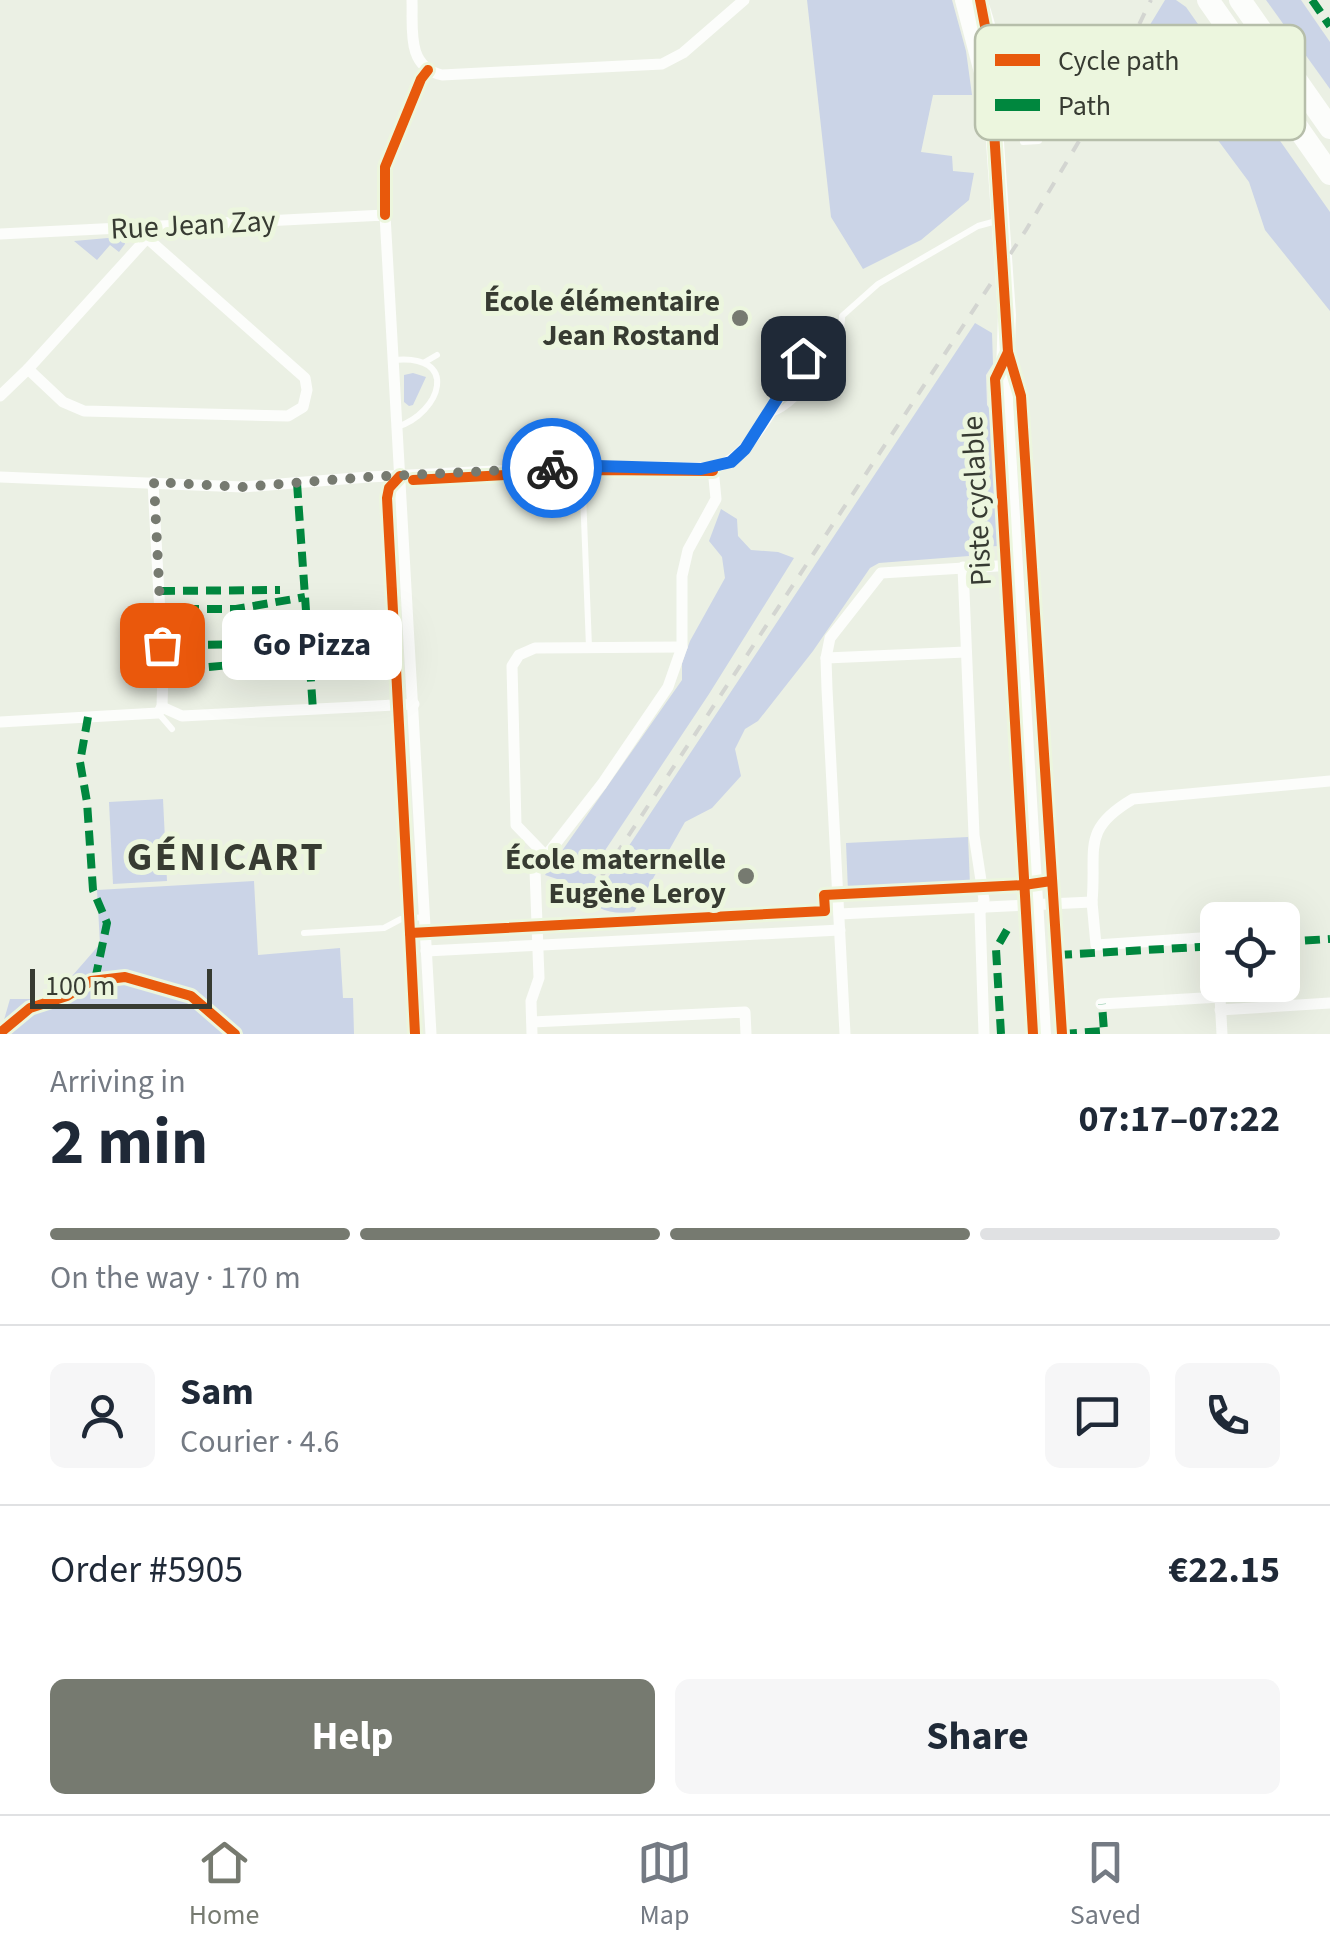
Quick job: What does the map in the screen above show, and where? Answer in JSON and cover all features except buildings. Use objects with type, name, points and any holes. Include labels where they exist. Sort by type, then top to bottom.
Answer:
[{"type":"highway","points":[[1208,0],[1226,25]]},
{"type":"highway","points":[[1240,0],[1258,25]]},
{"type":"highway","points":[[1305,92],[1330,128]]},
{"type":"highway","points":[[1305,138],[1330,174]]},
{"type":"main road","points":[[964,0],[975,39]]},
{"type":"main road","points":[[978,0],[986,25]]},
{"type":"main road","points":[[995,140],[1013,384],[1042,1034]]},
{"type":"main road","points":[[1008,352],[1004,401],[1014,565],[1039,904],[1053,1034]]},
{"type":"street","points":[[412,0],[414,52],[428,70],[442,75],[662,64],[683,53],[744,0]]},
{"type":"street","points":[[428,70],[384,167],[432,1034]]},
{"type":"street","name":"Rue Jean Zay","points":[[0,234],[385,215]]},
{"type":"street","points":[[0,396],[160,227]]},
{"type":"street","points":[[28,368],[63,402],[84,411],[288,416],[303,407],[305,378],[133,228]]},
{"type":"street","points":[[0,477],[243,487],[582,467],[713,468],[731,462],[745,449],[803,358]]},
{"type":"street","points":[[713,468],[716,499],[688,550],[682,576],[682,647],[668,687],[534,874],[539,978],[532,1000],[532,1028],[745,1012],[746,1034]]},
{"type":"street","points":[[154,482],[164,671],[160,710]]},
{"type":"street","points":[[845,1034],[826,658],[830,638],[881,573],[1014,565]]},
{"type":"street","points":[[963,567],[974,834],[982,907],[984,1034]]},
{"type":"street","points":[[546,856],[516,825],[512,666],[527,650],[682,647]]},
{"type":"street","points":[[826,658],[966,652]]},
{"type":"street","points":[[0,722],[160,710],[182,716],[414,704]]},
{"type":"street","points":[[1200,938],[1096,945],[1092,854],[1096,829],[1112,811],[1133,799],[1330,781]]},
{"type":"street","points":[[839,914],[1092,902]]},
{"type":"street","points":[[426,951],[840,930]]},
{"type":"street","points":[[1101,1004],[1200,998]]},
{"type":"street","points":[[1300,1001],[1330,1003]]},
{"type":"street","points":[[1219,1002],[1222,1034]]},
{"type":"lane","points":[[766,416],[786,409],[801,396],[843,329],[842,316],[860,298],[978,226],[1001,220]]},
{"type":"lane","points":[[426,362],[437,355]]},
{"type":"lane","points":[[392,360],[416,358],[426,362],[437,377],[438,389],[411,422],[396,428]]},
{"type":"lane","points":[[582,467],[589,647]]},
{"type":"lane","points":[[160,710],[172,728]]},
{"type":"lane","points":[[304,932],[384,928],[401,919],[426,918]]},
{"type":"shaded area","points":[[807,0],[952,0],[966,51],[972,95],[933,95],[921,152],[952,156],[953,171],[974,173],[969,200],[921,240],[863,269],[831,217]]},
{"type":"shaded area","points":[[1165,0],[1176,0],[1199,25],[1150,25]]},
{"type":"shaded area","points":[[1266,0],[1301,0],[1330,42],[1330,89],[1305,54],[1305,25],[1284,25]]},
{"type":"shaded area","points":[[1218,140],[1279,140],[1330,212],[1330,311],[1265,230],[1249,182]]},
{"type":"shaded area","points":[[119,237],[125,244],[119,252],[110,245],[97,260],[74,241]]},
{"type":"shaded area","points":[[975,323],[992,333],[993,364],[986,375],[987,405],[994,415],[1000,546],[968,547],[969,556],[879,563],[870,568],[813,651],[758,721],[745,729],[735,749],[741,776],[712,808],[685,822],[634,912],[603,910],[577,892],[578,886],[545,875],[682,680],[682,663],[690,641],[725,578],[722,557],[709,541],[721,509],[737,519],[738,536],[751,550],[794,558],[590,873],[605,882]]},
{"type":"shaded area","points":[[404,375],[426,377],[409,406],[404,402]]},
{"type":"shaded area","points":[[163,799],[167,881],[113,884],[109,802]]},
{"type":"shaded area","points":[[968,837],[970,885],[848,891],[846,843]]},
{"type":"shaded area","points":[[254,881],[258,955],[340,948],[343,998],[353,998],[354,1034],[0,1034],[10,999],[52,999],[100,944],[97,890]]},
{"type":"railway","points":[[1139,25],[1151,0]]},
{"type":"railway","points":[[602,876],[1026,230],[1080,140]]},
{"type":"marked path","points":[[1312,0],[1330,26]]},
{"type":"marked path","points":[[297,483],[313,710]]},
{"type":"marked path","points":[[160,591],[280,590]]},
{"type":"marked path","points":[[161,609],[236,609],[305,597]]},
{"type":"marked path","points":[[162,645],[287,644]]},
{"type":"marked path","points":[[163,671],[231,665],[309,649]]},
{"type":"marked path","points":[[88,717],[80,762],[93,890],[107,923],[95,980]]},
{"type":"marked path","points":[[1001,1034],[996,949],[1007,930],[1003,927]]},
{"type":"marked path","points":[[1300,941],[1330,939]]},
{"type":"marked path","points":[[1057,955],[1200,947]]},
{"type":"marked path","points":[[1062,1034],[1104,1031],[1102,1004]]},
{"type":"cycle path","points":[[980,0],[985,25]]},
{"type":"cycle path","points":[[385,215],[385,167],[428,70]]},
{"type":"cycle path","points":[[995,140],[1008,352],[1021,396],[1062,1034]]},
{"type":"cycle path","name":"Piste cyclable","points":[[1008,352],[995,379],[1033,1034]]},
{"type":"cycle path","points":[[413,480],[597,470],[713,471]]},
{"type":"cycle path","points":[[400,476],[389,488],[387,498],[410,933]]},
{"type":"cycle path","points":[[415,1034],[410,933],[825,911],[824,895],[1051,881]]},
{"type":"cycle path","points":[[0,1033],[30,1008],[67,996],[91,981],[125,977],[191,996],[235,1034]]},
{"type":"way so far","points":[[162,645],[154,482],[243,487],[552,468]]},
{"type":"place","name":"École élémentaire Jean Rostand","points":[[740,318]]},
{"type":"place","name":"Go Pizza","points":[[162,645]]},
{"type":"place","name":"École maternelle Eugène Leroy","points":[[746,876]]},
{"type":"district","name":"GÉNICART","points":[[226,857]]},
{"type":"route","points":[[552,468],[701,469],[731,462],[745,449],[803,358]]}]
